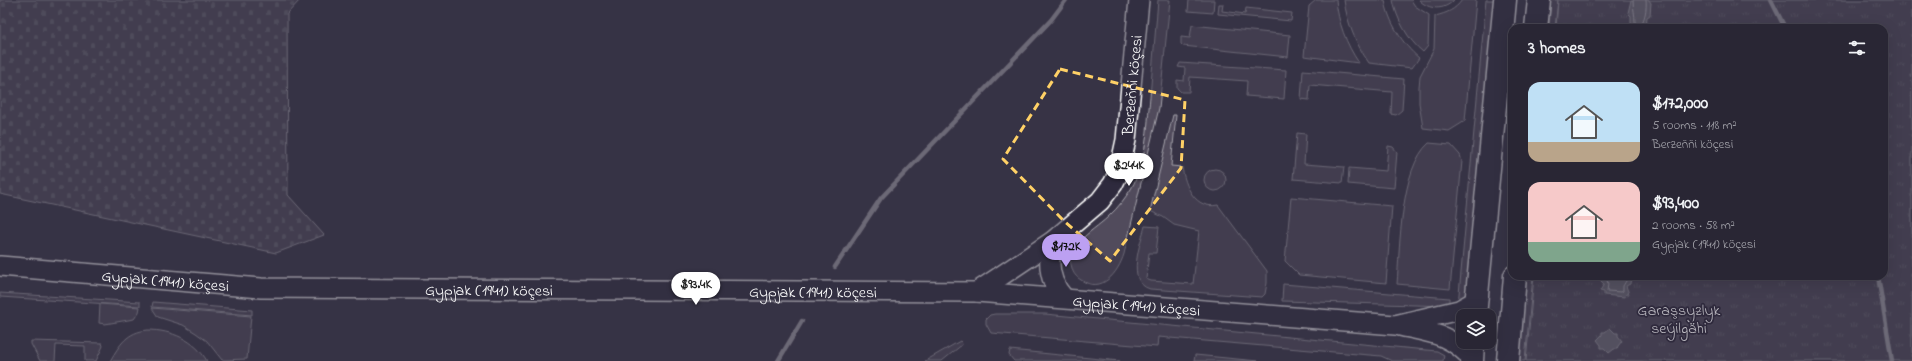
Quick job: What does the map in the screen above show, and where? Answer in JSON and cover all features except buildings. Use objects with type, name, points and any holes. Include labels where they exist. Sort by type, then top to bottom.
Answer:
[{"type":"main road","points":[[1476,308],[1505,0]]},
{"type":"main road","points":[[1536,24],[1539,0]]},
{"type":"main road","points":[[1508,361],[1515,280]]},
{"type":"street","name":"Berzeňňi köçesi","points":[[977,292],[1052,241],[1100,201],[1113,184],[1119,172],[1123,158],[1129,123],[1139,0]]},
{"type":"street","points":[[1052,241],[1050,253],[1051,278],[1056,290],[1064,298]]},
{"type":"street","name":"Gypjak (1941) köçesi","points":[[0,266],[261,288],[977,292],[1395,325],[1459,310],[1476,308]]},
{"type":"street","points":[[1395,325],[1439,335],[1453,341],[1472,354]]},
{"type":"highlighted area","points":[[1060,69],[1185,100],[1181,168],[1110,261],[1064,221],[1003,159]]},
{"type":"green space","points":[[0,0],[300,0],[287,14],[288,195],[324,235],[276,253],[0,194]]},
{"type":"green space","points":[[1158,0],[1170,0],[1159,108],[1124,254],[1118,268],[1108,279],[1096,285],[1089,284],[1079,279],[1074,273],[1071,260],[1072,252],[1083,238],[1113,212],[1121,203],[1131,189],[1140,167],[1147,132]]},
{"type":"green space","points":[[1189,0],[1214,0],[1213,13],[1188,11]]},
{"type":"green space","points":[[1316,0],[1336,0],[1343,33],[1359,63],[1304,56],[1309,6]]},
{"type":"green space","points":[[1344,0],[1385,0],[1389,16],[1397,32],[1407,46],[1419,58],[1412,68],[1369,63],[1353,33],[1347,17]]},
{"type":"green space","points":[[1393,0],[1411,0],[1415,6],[1429,15],[1428,46],[1423,52],[1408,35],[1397,14]]},
{"type":"green space","points":[[1419,0],[1454,0],[1446,6],[1436,8],[1427,6]]},
{"type":"green space","points":[[1462,0],[1476,0],[1465,121],[1449,131],[1423,128],[1419,103],[1420,76],[1434,49],[1435,16],[1450,11]]},
{"type":"green space","points":[[1486,0],[1494,0],[1467,296],[1458,305]]},
{"type":"green space","points":[[1551,0],[1558,0],[1555,24],[1549,24]]},
{"type":"green space","name":"Garaşsyzlyk seýilgähi","points":[[1558,0],[1912,0],[1912,361],[1526,361],[1534,280],[1888,280],[1888,24],[1556,24]]},
{"type":"green space","points":[[1219,4],[1223,4],[1222,11],[1245,14],[1246,8],[1292,13],[1291,21],[1218,14]]},
{"type":"green space","points":[[1192,25],[1290,35],[1288,57],[1183,46],[1181,44],[1181,37],[1190,38]]},
{"type":"green space","points":[[1180,63],[1286,70],[1284,99],[1246,96],[1247,81],[1190,77],[1189,92],[1181,92],[1177,88],[1177,80],[1184,81],[1185,68],[1178,67]]},
{"type":"green space","points":[[1303,70],[1404,79],[1402,110],[1396,115],[1391,114],[1392,92],[1310,85],[1309,100],[1301,99]]},
{"type":"green space","points":[[1173,115],[1176,115],[1171,166],[1182,167],[1189,189],[1197,200],[1210,206],[1218,205],[1267,271],[1265,294],[1262,297],[1150,289],[1142,285],[1138,278],[1136,270],[1138,251],[1145,226],[1159,227],[1156,253],[1149,253],[1146,279],[1151,281],[1193,284],[1199,231],[1174,225],[1163,217],[1150,211]]},
{"type":"green space","points":[[1297,133],[1306,134],[1304,164],[1344,167],[1342,183],[1293,179]]},
{"type":"green space","points":[[1429,143],[1451,145],[1460,155],[1462,161],[1450,289],[1397,284],[1403,209],[1407,189],[1412,170],[1419,155]]},
{"type":"green space","points":[[1388,146],[1393,147],[1397,152],[1394,188],[1348,184],[1349,168],[1386,171]]},
{"type":"green space","points":[[1215,169],[1223,172],[1226,180],[1223,188],[1215,191],[1207,188],[1204,180],[1207,172]]},
{"type":"green space","points":[[1291,197],[1392,206],[1386,283],[1299,275],[1285,261]]},
{"type":"green space","points":[[1526,280],[1533,280],[1525,361],[1518,361]]},
{"type":"green space","points":[[1283,284],[1449,298],[1449,306],[1282,301]]},
{"type":"green space","points":[[0,293],[140,302],[140,306],[0,297]]},
{"type":"green space","points":[[153,302],[252,310],[252,315],[152,307]]},
{"type":"green space","points":[[100,304],[140,307],[139,312],[134,319],[105,324],[99,323]]},
{"type":"green space","points":[[152,308],[251,316],[247,359],[222,360],[207,341],[183,325],[158,317]]},
{"type":"green space","points":[[1045,314],[1437,351],[1444,355],[1443,361],[1392,361],[1381,356],[1158,337],[1157,347],[991,333],[986,324],[986,319],[990,315]]},
{"type":"green space","points":[[148,330],[157,330],[174,334],[182,338],[196,347],[207,361],[110,361],[117,349],[129,336]]},
{"type":"green space","points":[[31,341],[102,343],[103,346],[96,361],[85,361],[85,346],[56,345],[55,361],[40,361],[31,344]]},
{"type":"green space","points":[[960,341],[963,344],[942,361],[925,361]]},
{"type":"green space","points":[[1010,350],[1120,361],[1014,361],[1009,355]]},
{"type":"green space","points":[[1195,355],[1258,361],[1194,361]]},
{"type":"water","points":[[1631,0],[1649,0],[1651,3],[1650,15],[1647,17],[1646,24],[1631,24],[1631,16],[1628,13]]},
{"type":"water","points":[[1630,280],[1630,284],[1626,286],[1629,294],[1626,294],[1625,297],[1604,295],[1604,292],[1600,291],[1604,284],[1601,281]]},
{"type":"water","points":[[1610,328],[1615,333],[1618,333],[1618,336],[1622,341],[1617,349],[1614,349],[1609,353],[1604,348],[1601,348],[1601,345],[1597,340],[1602,335],[1602,332],[1605,332]]},
{"type":"waterway","points":[[835,267],[881,198],[1051,20],[1066,0]]},
{"type":"waterway","points":[[1771,0],[1783,24]]},
{"type":"waterway","points":[[1879,280],[1892,361]]},
{"type":"waterway","points":[[778,361],[802,321]]}]
